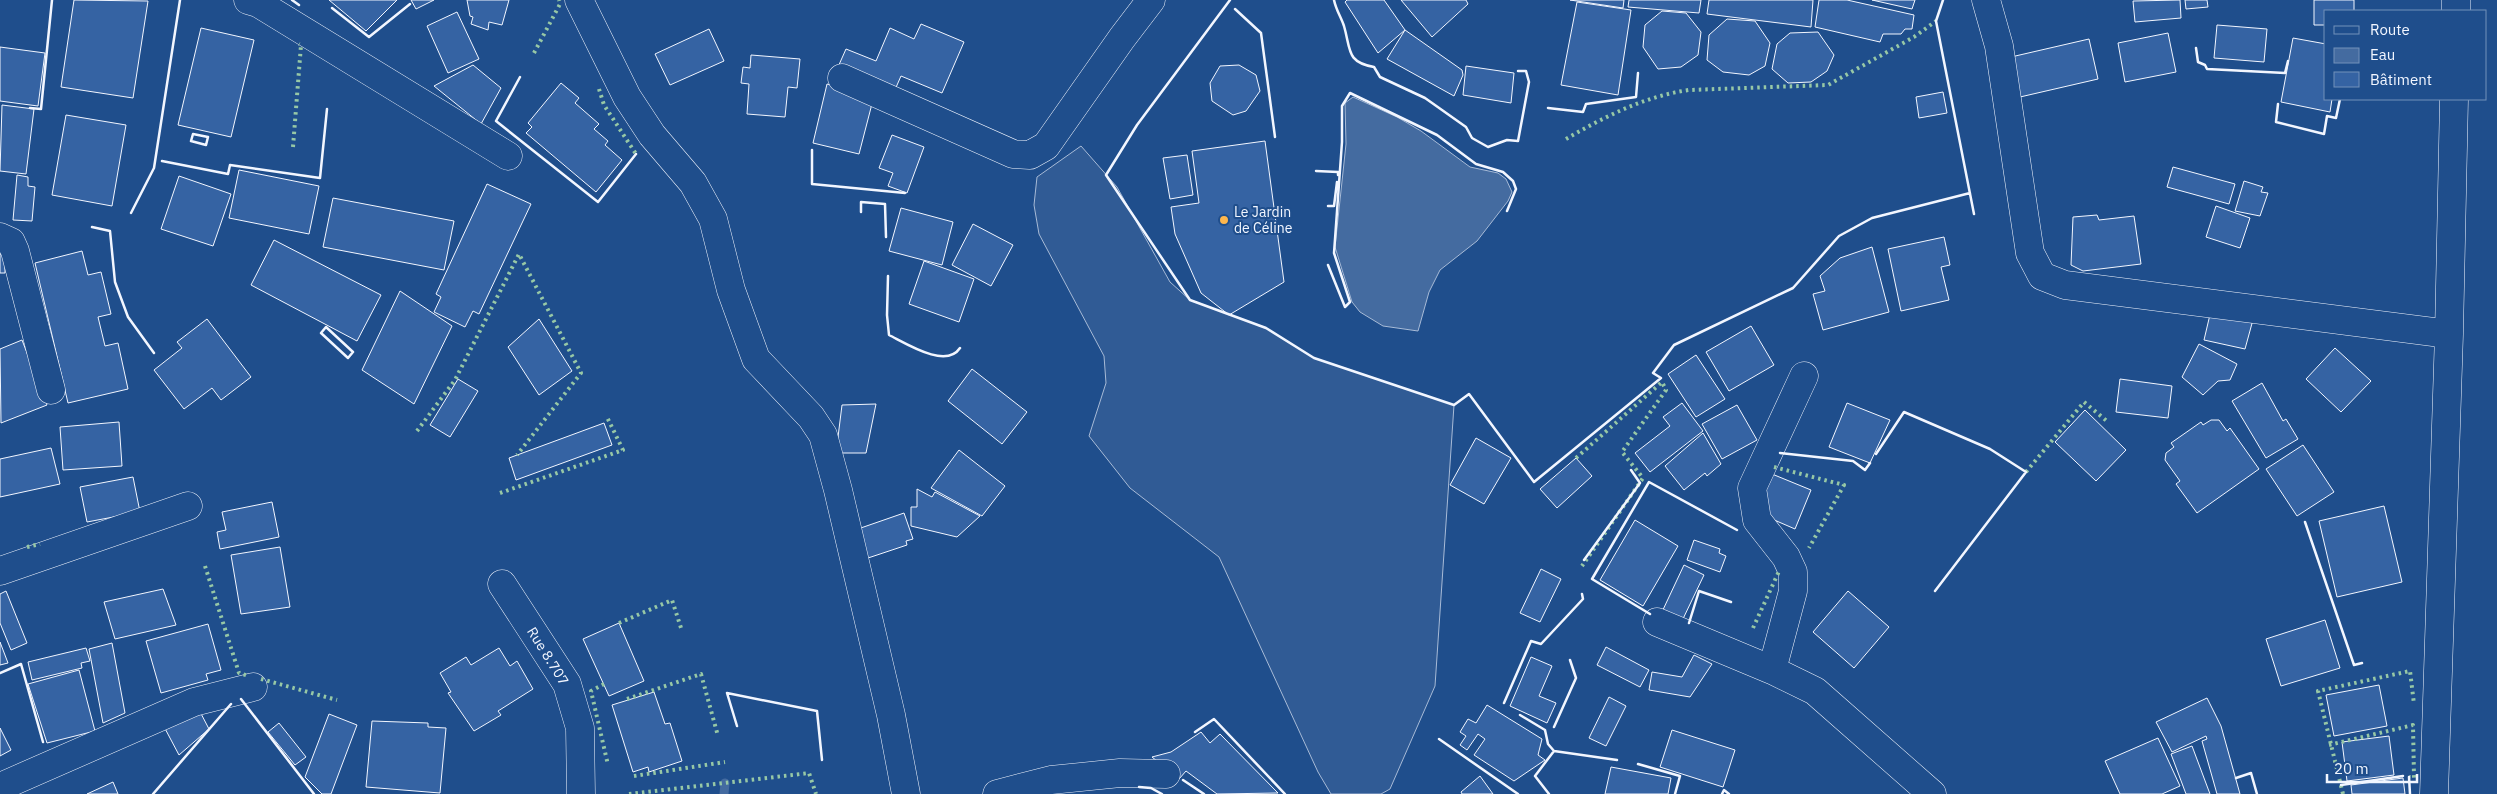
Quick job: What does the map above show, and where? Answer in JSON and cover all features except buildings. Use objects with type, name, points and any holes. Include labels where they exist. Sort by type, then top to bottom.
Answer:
[{"type":"street","points":[[248,0],[258,3],[508,156]]},
{"type":"street","points":[[579,0],[627,97],[652,135],[693,183],[713,219],[731,290],[756,359],[811,417],[822,435],[838,490],[891,715],[906,794]]},
{"type":"street","points":[[842,78],[1013,154],[1030,155],[1046,146],[1122,38],[1152,0]]},
{"type":"street","points":[[1986,0],[1999,46],[2030,253],[2042,276],[2064,285],[2449,334]]},
{"type":"street","points":[[2434,794],[2449,334],[2454,100]]},
{"type":"street","points":[[0,237],[11,242],[15,251],[51,390]]},
{"type":"street","points":[[1772,670],[1792,591],[1792,572],[1786,557],[1757,520],[1752,488],[1804,376]]},
{"type":"street","points":[[0,571],[188,506]]},
{"type":"street","name":"Rue 8.707","points":[[502,584],[567,684],[580,728],[581,794]]},
{"type":"street","points":[[1657,622],[1772,670],[1814,691],[1932,794]]},
{"type":"street","points":[[0,787],[194,702],[253,687]]},
{"type":"street","points":[[997,794],[1051,780],[1120,773],[1166,774]]},
{"type":"shaded area","points":[[1081,146],[1117,187],[1170,282],[1190,300],[1266,328],[1314,358],[1454,405],[1435,686],[1390,789],[1381,794],[1331,794],[1318,772],[1219,557],[1130,488],[1089,436],[1106,383],[1104,356],[1039,234],[1034,205],[1037,177]]},
{"type":"water","points":[[1353,97],[1397,117],[1421,131],[1470,167],[1498,173],[1506,179],[1512,192],[1508,201],[1477,241],[1440,270],[1429,292],[1418,331],[1383,326],[1360,312],[1352,302],[1335,247],[1346,144],[1345,103]]},
{"type":"waterway","points":[[724,794],[725,783]]},
{"type":"hedge","points":[[534,53],[560,4],[559,0]]},
{"type":"hedge","points":[[1566,139],[1625,108],[1673,93],[1689,90],[1828,85],[1914,37],[1936,21]]},
{"type":"hedge","points":[[293,147],[301,45],[299,44]]},
{"type":"hedge","points":[[599,89],[604,105],[636,154]]},
{"type":"hedge","points":[[417,431],[455,380],[519,254],[581,373],[517,455]]},
{"type":"hedge","points":[[1576,458],[1662,382],[1666,390],[1622,452],[1643,478],[1582,566]]},
{"type":"hedge","points":[[2026,472],[2084,402],[2108,422]]},
{"type":"hedge","points":[[500,493],[623,450],[607,417]]},
{"type":"hedge","points":[[1774,467],[1844,485],[1809,548]]},
{"type":"hedge","points":[[27,547],[40,544]]},
{"type":"hedge","points":[[205,566],[239,673],[249,676]]},
{"type":"hedge","points":[[1753,628],[1780,569]]},
{"type":"hedge","points":[[619,623],[672,600],[682,631]]},
{"type":"hedge","points":[[2343,794],[2318,691],[2410,671],[2414,704]]},
{"type":"hedge","points":[[627,699],[701,674],[718,736]]},
{"type":"hedge","points":[[261,679],[337,700]]},
{"type":"hedge","points":[[604,684],[591,691],[608,765]]},
{"type":"hedge","points":[[2329,745],[2413,725],[2414,778],[2409,777]]},
{"type":"hedge","points":[[634,776],[725,762]]},
{"type":"hedge","points":[[629,794],[809,773],[816,794]]},
{"type":"wall","points":[[30,108],[41,109],[52,0]]},
{"type":"wall","points":[[131,213],[154,168],[180,0]]},
{"type":"wall","points":[[292,0],[299,5]]},
{"type":"wall","points":[[1230,0],[1137,125],[1106,175],[1190,300],[1266,328],[1314,358],[1454,405],[1469,394],[1534,482],[1661,378],[1653,373],[1674,345],[1793,288],[1839,236],[1872,218],[1970,193]]},
{"type":"wall","points":[[1334,0],[1344,26],[1351,54],[1358,62],[1374,67],[1380,77],[1425,98],[1466,127],[1472,138],[1488,147],[1507,140],[1518,141],[1529,82],[1526,71],[1518,71]]},
{"type":"wall","points":[[1943,0],[1936,21],[1974,214]]},
{"type":"wall","points":[[332,8],[369,37],[410,4]]},
{"type":"wall","points":[[1235,9],[1261,33],[1275,137]]},
{"type":"wall","points":[[2196,48],[2198,62],[2205,65],[2207,69],[2285,73],[2288,61]]},
{"type":"wall","points":[[1548,108],[1583,112],[1586,104],[1636,97],[1638,73]]},
{"type":"wall","points":[[520,77],[496,121],[598,202],[636,154]]},
{"type":"wall","points":[[1328,265],[1345,307],[1350,302],[1334,253],[1342,142],[1342,106],[1350,93],[1437,135],[1476,164],[1503,172],[1513,181],[1516,189],[1507,211]]},
{"type":"wall","points":[[2278,104],[2276,122],[2324,134],[2327,116],[2336,118],[2340,100]]},
{"type":"wall","points":[[162,161],[228,174],[230,165],[320,178],[327,109]]},
{"type":"wall","points":[[193,134],[208,137],[206,145],[191,141],[193,134]]},
{"type":"wall","points":[[812,150],[812,184],[905,193]]},
{"type":"wall","points":[[1316,171],[1338,172],[1338,175]]},
{"type":"wall","points":[[1328,206],[1334,206],[1337,182]]},
{"type":"wall","points":[[861,212],[861,202],[885,204],[886,237]]},
{"type":"wall","points":[[92,227],[110,231],[115,282],[128,317],[154,353]]},
{"type":"wall","points":[[888,276],[887,315],[889,335],[916,349],[936,355],[946,356],[954,354],[960,348]]},
{"type":"wall","points":[[326,327],[353,352],[348,358],[321,333],[326,327]]},
{"type":"wall","points":[[1876,454],[1904,412],[1990,449],[2026,472],[1935,591]]},
{"type":"wall","points":[[1780,453],[1853,461],[1865,470],[1870,463]]},
{"type":"wall","points":[[1584,560],[1640,483],[1631,470]]},
{"type":"wall","points":[[1650,614],[1592,579],[1649,482],[1737,530]]},
{"type":"wall","points":[[2305,522],[2354,665],[2362,663]]},
{"type":"wall","points":[[1689,623],[1699,591],[1731,602]]},
{"type":"wall","points":[[1504,703],[1531,641],[1541,644],[1583,599],[1582,594]]},
{"type":"wall","points":[[1554,727],[1576,678],[1570,660]]},
{"type":"wall","points":[[0,673],[21,664],[43,742]]},
{"type":"wall","points":[[737,726],[727,693],[817,711],[822,760]]},
{"type":"wall","points":[[241,699],[314,794]]},
{"type":"wall","points":[[153,794],[231,704]]},
{"type":"wall","points":[[1520,715],[1545,730],[1548,744],[1554,751],[1617,760]]},
{"type":"wall","points":[[1195,732],[1214,719],[1285,794]]},
{"type":"wall","points":[[1439,739],[1518,794]]},
{"type":"wall","points":[[1549,794],[1535,776],[1554,751]]},
{"type":"wall","points":[[1638,764],[1680,776],[1675,794]]},
{"type":"wall","points":[[2236,778],[2251,773],[2257,794]]},
{"type":"wall","points":[[2341,785],[2403,776]]},
{"type":"wall","points":[[2409,777],[2410,794]]},
{"type":"wall","points":[[1183,780],[1204,794]]},
{"type":"wall","points":[[1139,787],[1151,788],[1162,794]]},
{"type":"wall","points":[[1722,794],[1724,790],[1729,794]]},
{"type":"place","name":"Le Jardin de Céline","points":[[1224,220]]}]
